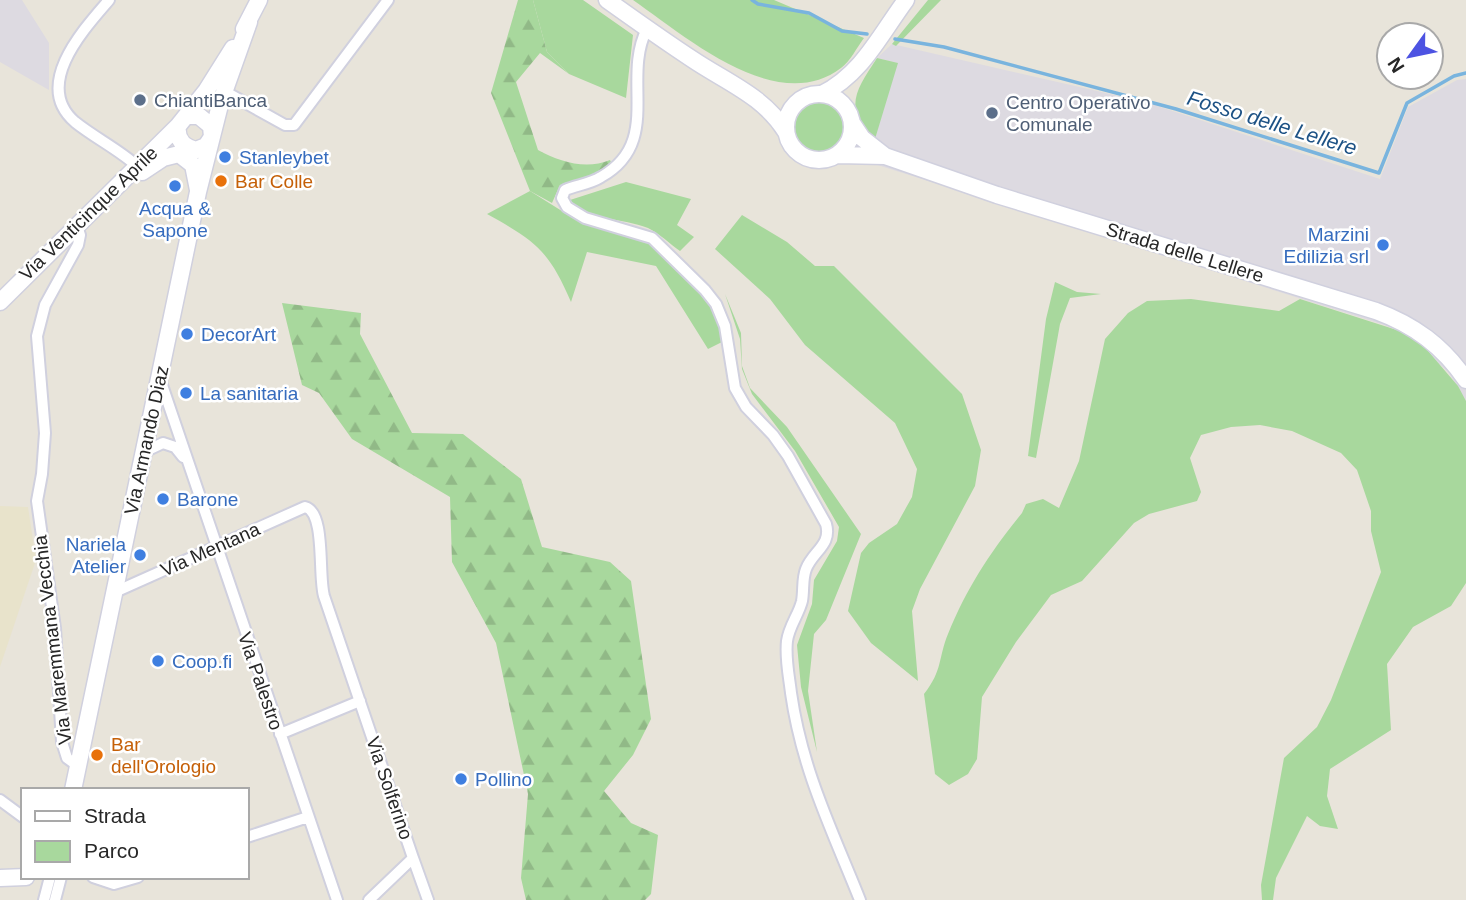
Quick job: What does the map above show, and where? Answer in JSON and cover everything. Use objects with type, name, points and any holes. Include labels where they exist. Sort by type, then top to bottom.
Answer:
[{"type":"main road","name":"Via Armando Diaz","points":[[182,121],[205,91],[260,0]]},
{"type":"main road","points":[[607,0],[647,29],[750,93],[774,114],[786,132],[789,143],[806,158],[816,160],[838,155],[849,141],[849,116],[859,67]]},
{"type":"main road","points":[[750,93],[782,100],[822,94],[859,67],[906,0]]},
{"type":"main road","name":"Via Armando Diaz","points":[[73,788],[198,192],[224,92],[249,22]]},
{"type":"main road","points":[[205,91],[224,92]]},
{"type":"main road","points":[[822,94],[840,102],[849,116]]},
{"type":"main road","points":[[786,132],[789,113],[802,99]]},
{"type":"main road","points":[[199,116],[208,121],[212,137],[203,148],[192,149],[179,139],[182,121],[199,116]]},
{"type":"main road","name":"Strada delle Lellere","points":[[849,116],[862,138],[885,156]]},
{"type":"main road","name":"Via Venticinque Aprile","points":[[0,302],[109,197],[182,121]]},
{"type":"main road","points":[[109,197],[155,162],[175,154],[186,156],[192,164],[198,192]]},
{"type":"main road","name":"Strada delle Lellere","points":[[838,155],[885,156],[997,195],[1381,313],[1429,339],[1466,380]]},
{"type":"main road","points":[[0,878],[21,877]]},
{"type":"street","points":[[109,0],[68,51],[61,76],[61,97],[66,110],[76,123],[117,149],[136,166]]},
{"type":"street","points":[[224,92],[285,125],[294,125],[388,0]]},
{"type":"street","points":[[647,29],[640,48],[639,115],[628,155],[604,176],[565,190],[562,198],[570,210],[584,218],[652,238],[705,290],[716,304],[726,326],[735,388],[746,407],[788,456],[826,524],[829,533],[825,545],[811,558],[805,572],[802,602],[787,639],[786,656],[797,734],[807,770],[860,900]]},
{"type":"street","name":"Via Maremmana Vecchia","points":[[77,226],[80,235],[78,245],[45,305],[38,330],[45,433],[43,474],[37,501],[55,628],[62,742],[67,758],[78,766]]},
{"type":"street","name":"Via Palestro","points":[[159,377],[337,900]]},
{"type":"street","points":[[144,452],[157,443],[167,443],[176,448],[186,462]]},
{"type":"street","name":"Via Mentana","points":[[115,592],[305,507]]},
{"type":"street","name":"Via Solferino","points":[[305,507],[311,509],[317,519],[321,582],[413,858],[369,900]]},
{"type":"street","points":[[280,734],[360,701]]},
{"type":"street","points":[[0,800],[21,816]]},
{"type":"street","points":[[248,837],[308,817]]},
{"type":"street","points":[[413,858],[426,897]]},
{"type":"street","points":[[44,900],[49,879]]},
{"type":"street","points":[[98,879],[112,884],[131,879]]},
{"type":"street","points":[[55,900],[61,881]]},
{"type":"street","points":[[61,881],[67,900]]},
{"type":"shaded area","points":[[0,0],[22,0],[49,43],[49,90],[0,62]]},
{"type":"shaded area","points":[[892,44],[1145,102],[1380,179],[1408,107],[1437,91],[1445,91],[1445,87],[1457,80],[1466,79],[1466,401],[1448,372],[1400,330],[868,162],[897,63],[877,58]]},
{"type":"shaded area","points":[[0,506],[28,507],[36,560],[0,667]]},
{"type":"green space","points":[[518,0],[533,0],[547,52],[569,74],[540,53],[516,82],[538,150],[573,163],[592,164],[610,160],[613,166],[592,177],[560,185],[552,203],[530,191],[491,93]]},
{"type":"green space","points":[[533,0],[583,0],[633,35],[626,98],[569,74],[547,52]]},
{"type":"green space","points":[[633,0],[774,0],[864,38],[841,68],[816,81],[789,83],[761,78],[732,66],[678,33]]},
{"type":"green space","points":[[928,0],[941,0],[896,46],[892,44]]},
{"type":"green space","points":[[877,58],[898,63],[875,139],[858,118],[856,99],[863,80]]},
{"type":"green space","points":[[819,102],[838,109],[845,128],[838,147],[819,154],[800,147],[793,128],[800,109]]},
{"type":"green space","points":[[626,182],[691,199],[677,225],[694,237],[680,251],[648,228],[587,212],[570,200]]},
{"type":"green space","points":[[530,191],[573,218],[652,242],[702,294],[717,316],[722,342],[708,349],[656,266],[587,252],[571,302],[548,259],[539,249],[518,232],[487,214]]},
{"type":"green space","points":[[742,215],[787,242],[815,266],[834,266],[962,394],[981,450],[975,486],[920,589],[912,611],[918,681],[871,643],[848,611],[861,553],[869,543],[897,524],[912,497],[917,469],[895,423],[805,345],[770,299],[715,249]]},
{"type":"green space","points":[[1055,282],[1077,292],[1101,294],[1070,298],[1060,324],[1036,458],[1028,456],[1046,319]]},
{"type":"green space","points":[[725,294],[741,333],[742,366],[750,388],[787,427],[861,534],[826,620],[814,634],[808,691],[817,752],[801,687],[797,645],[812,604],[814,580],[837,541],[839,527],[795,451],[752,394],[742,369],[740,339]]},
{"type":"green space","points":[[1191,299],[1279,311],[1300,299],[1400,331],[1422,344],[1458,386],[1466,401],[1466,583],[1451,606],[1413,627],[1387,664],[1391,730],[1330,769],[1327,796],[1338,829],[1320,826],[1307,816],[1276,878],[1273,900],[1262,900],[1261,885],[1284,758],[1317,727],[1331,700],[1381,572],[1371,531],[1371,511],[1357,470],[1341,453],[1292,431],[1260,425],[1231,427],[1201,435],[1190,458],[1201,492],[1197,501],[1149,514],[1134,523],[1082,581],[1051,595],[1016,642],[982,697],[977,759],[968,774],[949,785],[935,774],[924,694],[937,671],[945,642],[963,601],[1026,504],[1043,499],[1059,508],[1079,461],[1105,339],[1128,313],[1147,301]]},
{"type":"green space","points":[[282,303],[361,313],[360,334],[412,433],[463,434],[521,479],[542,547],[610,562],[631,581],[651,719],[633,755],[604,791],[631,823],[658,835],[651,894],[645,900],[526,900],[521,878],[528,794],[496,643],[452,562],[450,497],[352,439],[319,393],[302,385]]},
{"type":"waterway","name":"Fosso delle Lellere","points":[[752,0],[758,4],[809,13],[842,31],[867,34]]},
{"type":"waterway","name":"Fosso delle Lellere","points":[[895,39],[944,47],[1176,109],[1379,173],[1407,103],[1454,76],[1466,73]]},
{"type":"place","name":"ChiantiBanca","points":[[140,100]]},
{"type":"place","name":"Centro Operativo Comunale","points":[[992,113]]},
{"type":"place","name":"Stanleybet","points":[[225,157]]},
{"type":"place","name":"Bar Colle","points":[[221,181]]},
{"type":"place","name":"Acqua & Sapone","points":[[175,186]]},
{"type":"place","name":"Marzini Edilizia srl","points":[[1383,245]]},
{"type":"place","name":"DecorArt","points":[[187,334]]},
{"type":"place","name":"La sanitaria","points":[[186,393]]},
{"type":"place","name":"Barone","points":[[163,499]]},
{"type":"place","name":"Nariela Atelier","points":[[140,555]]},
{"type":"place","name":"Coop.fi","points":[[158,661]]},
{"type":"place","name":"Bar dell'Orologio","points":[[97,755]]},
{"type":"place","name":"Pollino","points":[[461,779]]}]
